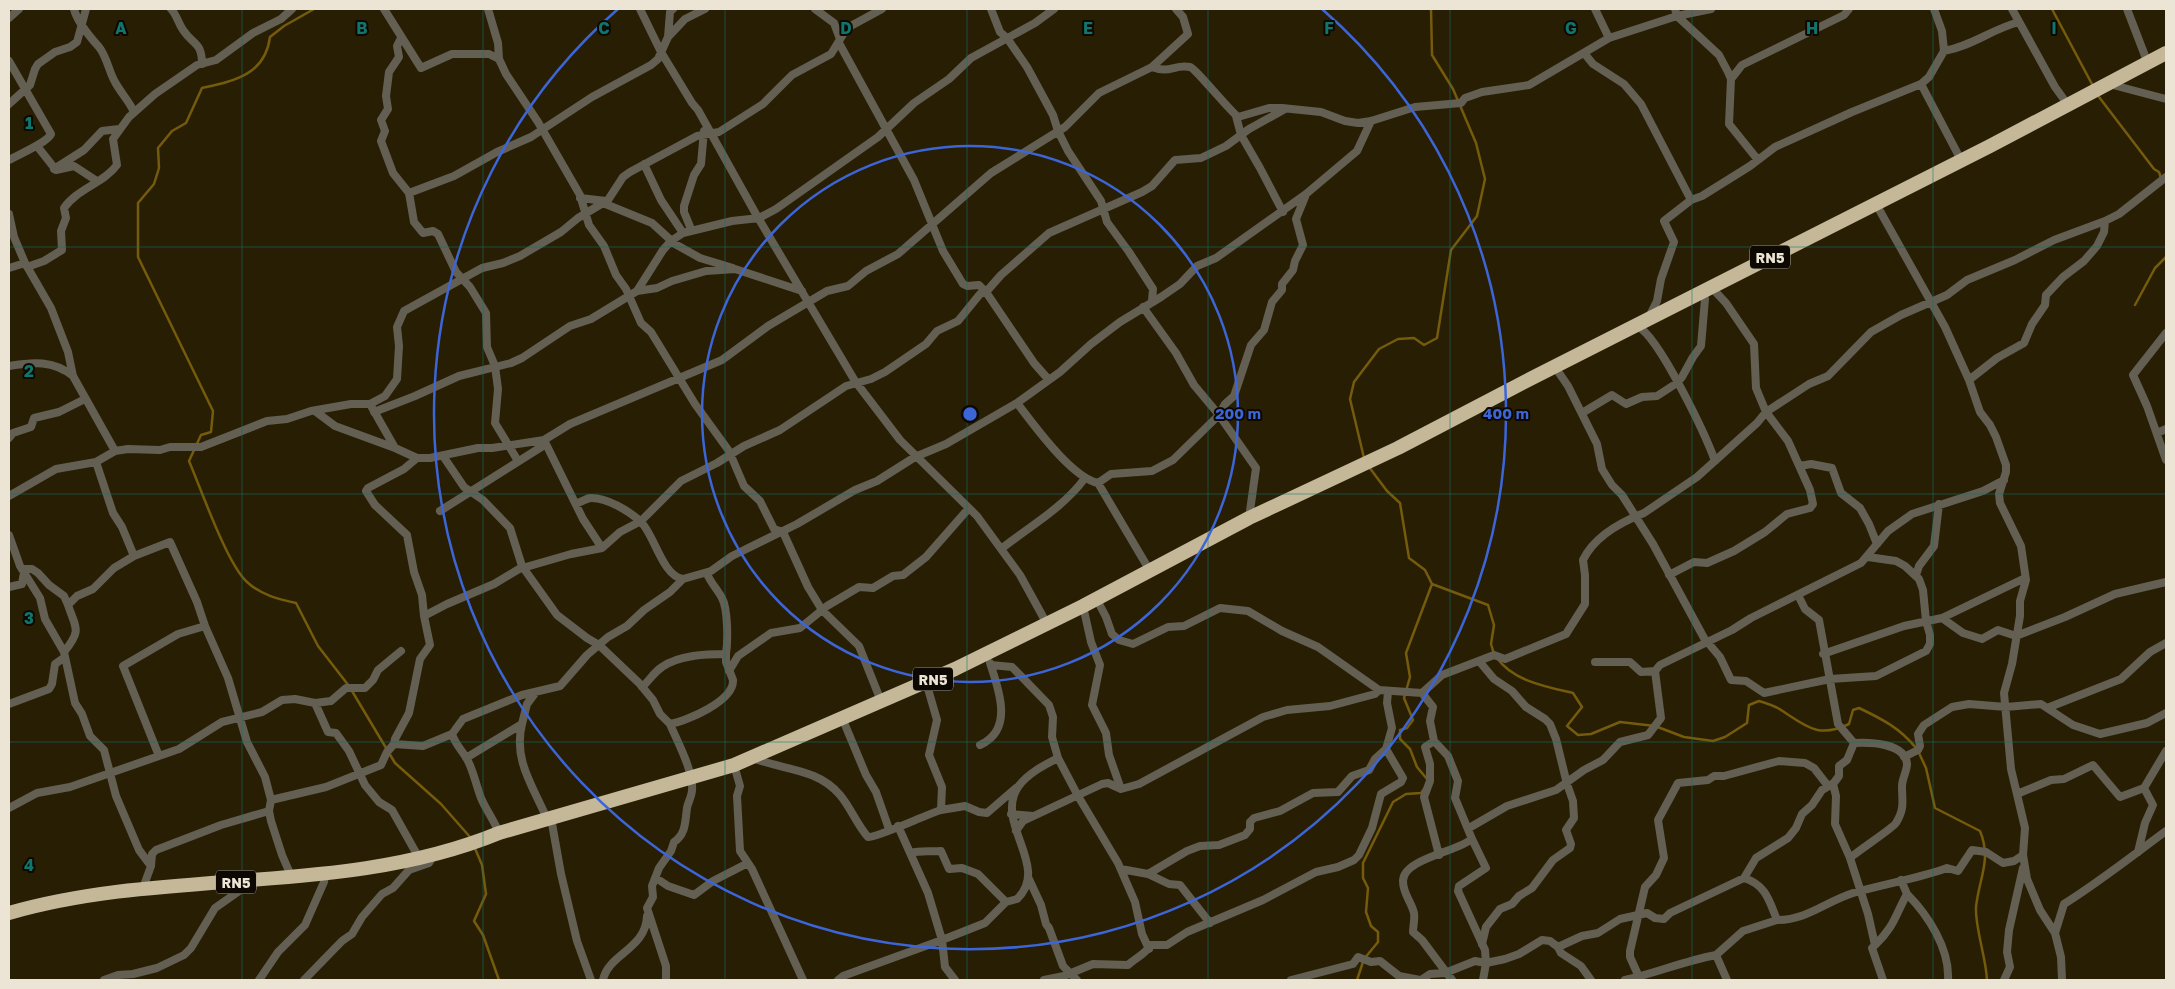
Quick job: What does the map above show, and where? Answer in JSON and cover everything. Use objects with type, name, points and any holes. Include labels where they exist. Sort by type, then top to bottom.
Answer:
[{"type":"highway","name":"RN5","points":[[9,912],[53,901],[143,888],[292,878],[419,858],[463,847],[499,833],[734,765],[843,720],[926,682],[989,659],[1047,624],[1249,518],[1398,448],[1555,366],[1876,204],[2109,84],[2147,61],[2166,53]]},
{"type":"street","points":[[9,18],[19,9]]},
{"type":"street","points":[[74,9],[89,38],[101,50],[115,82],[134,112]]},
{"type":"street","points":[[9,104],[31,84],[35,68],[38,64],[55,52],[75,44],[86,9]]},
{"type":"street","points":[[171,9],[176,14],[182,29],[201,48],[202,64]]},
{"type":"street","points":[[9,268],[23,262],[39,264],[60,252],[63,246],[61,231],[66,218],[64,208],[73,198],[117,165],[113,142],[119,130],[134,112],[155,94],[202,64],[212,63],[254,33],[281,19],[292,9]]},
{"type":"street","points":[[384,9],[422,69],[452,54],[489,54],[499,59]]},
{"type":"street","points":[[488,9],[498,43],[499,59],[511,84],[542,130],[580,198],[584,214],[593,232],[604,246],[616,275],[629,296],[641,323],[651,332],[695,404],[731,456],[744,486],[760,501],[774,529],[782,532],[808,587],[822,610],[859,646],[881,701]]},
{"type":"street","points":[[640,9],[661,52],[705,122],[855,382],[915,457],[969,508],[1020,575],[1047,624]]},
{"type":"street","points":[[668,37],[670,12],[673,9]]},
{"type":"street","points":[[409,193],[461,173],[496,152],[520,143],[592,97],[651,66],[658,59],[668,37],[687,17],[705,9]]},
{"type":"street","points":[[815,9],[834,23],[847,28]]},
{"type":"street","points":[[9,496],[56,469],[96,462],[115,451],[201,447],[268,421],[287,419],[351,404],[370,404],[385,396],[397,379],[399,346],[397,327],[400,316],[412,305],[432,297],[487,265],[503,263],[520,256],[561,232],[584,214],[605,202],[623,177],[693,138],[712,134],[763,104],[792,75],[826,58],[847,28],[882,9]]},
{"type":"street","points":[[991,9],[1000,32],[1007,38],[1027,67],[1049,106],[1068,151],[1096,191],[1106,222],[1130,252],[1153,289],[1154,296],[1152,301]]},
{"type":"street","points":[[374,412],[459,376],[522,358],[570,326],[591,319],[637,291],[671,241],[687,231],[710,227],[732,220],[759,218],[786,203],[886,129],[914,103],[949,79],[961,66],[1036,23],[1054,9]]},
{"type":"street","points":[[440,511],[518,461],[570,424],[722,360],[768,326],[810,303],[827,291],[848,286],[866,271],[898,254],[991,173],[1076,118],[1100,93],[1152,67],[1188,34],[1183,17],[1176,9]]},
{"type":"street","points":[[1595,9],[1609,38]]},
{"type":"street","points":[[1236,116],[1240,117],[1269,108],[1321,112],[1352,123],[1370,122],[1415,108],[1461,103],[1465,98],[1482,92],[1527,86],[1609,38],[1676,13],[1710,9]]},
{"type":"street","points":[[1731,79],[1742,65],[1844,15],[1849,9]]},
{"type":"street","points":[[1716,461],[1696,416],[1643,323],[1657,300],[1661,279],[1674,242],[1664,221],[1690,200],[1707,193],[1758,160],[1774,147],[1921,84],[1929,77],[1944,51],[1942,31],[1934,9]]},
{"type":"street","points":[[2012,9],[2055,88],[2068,105]]},
{"type":"street","points":[[2127,9],[2147,61]]},
{"type":"street","points":[[1676,13],[1712,48],[1723,62],[1731,79],[1729,124],[1758,160]]},
{"type":"street","points":[[1944,51],[1973,43],[2008,25],[2019,22]]},
{"type":"street","points":[[834,23],[839,41],[914,180],[941,246],[961,282],[967,286],[979,285],[986,292],[1034,363],[1048,379]]},
{"type":"street","points":[[401,38],[397,46],[399,57],[389,72],[386,96],[388,109],[381,120],[385,131],[380,139],[393,173],[409,193],[412,218],[417,228],[423,233],[433,231],[438,234],[461,279],[470,287],[486,313],[487,347],[495,366],[498,395],[495,423],[518,461]]},
{"type":"street","points":[[1584,53],[1593,64],[1624,84],[1641,104],[1690,200]]},
{"type":"street","points":[[9,60],[51,134],[48,140],[9,160]]},
{"type":"street","points":[[1152,67],[1162,71],[1187,66],[1194,68],[1236,116],[1241,135],[1283,212]]},
{"type":"street","points":[[1921,84],[1961,160]]},
{"type":"street","points":[[2109,84],[2166,99]]},
{"type":"street","points":[[424,616],[494,584],[512,572],[571,554],[602,548],[624,529],[641,521],[681,480],[731,456],[744,446],[780,430],[838,390],[855,382],[871,379],[885,372],[926,344],[936,331],[958,320],[980,294],[986,292],[1001,275],[1049,233],[1152,186],[1175,160],[1201,158],[1226,146],[1285,109]]},
{"type":"street","points":[[576,504],[589,498],[601,500],[624,510],[641,521],[662,559],[676,577],[683,579],[707,574],[732,556],[782,532],[856,490],[877,481],[915,457],[946,444],[1017,403],[1060,372],[1091,344],[1143,307],[1180,284],[1198,266],[1216,258],[1306,194],[1357,151],[1370,122]]},
{"type":"street","points":[[54,169],[84,150],[102,131],[119,130]]},
{"type":"street","points":[[687,231],[684,206],[694,175],[701,164],[703,147],[712,134]]},
{"type":"street","points":[[37,146],[54,169],[58,171],[74,166],[97,181]]},
{"type":"street","points":[[644,164],[661,200],[687,231]]},
{"type":"street","points":[[1096,598],[1112,634],[1119,640],[1133,644],[1168,627],[1184,626],[1220,608],[1248,611],[1282,632],[1318,647],[1379,690],[1422,693],[1442,675],[1494,655],[1498,658],[1507,658],[1566,634],[1585,604],[1584,558],[1595,541],[1634,516],[1644,513],[1716,461],[1766,412],[1809,384],[1828,376],[1871,332],[1931,301],[1947,295],[1967,280],[2015,260],[2054,240],[2119,214],[2166,177]]},
{"type":"street","points":[[1098,483],[1111,474],[1143,473],[1169,462],[1219,415],[1225,404],[1236,393],[1251,345],[1264,330],[1272,302],[1282,290],[1282,284],[1293,270],[1303,242],[1296,219],[1306,194]]},
{"type":"street","points":[[580,198],[605,202],[652,223],[671,241],[700,258],[724,264],[802,291]]},
{"type":"street","points":[[1876,204],[1931,301],[1969,380],[1980,412],[1996,437],[2006,465],[2004,480],[1999,494],[2000,503],[2021,546],[2025,578],[2025,588],[2020,601],[2012,664],[2004,693],[2011,768],[2025,828],[2024,864],[2034,898],[2055,932],[2062,957],[2062,980]]},
{"type":"street","points":[[9,214],[23,262],[52,308],[68,352],[73,376],[115,451]]},
{"type":"street","points":[[1969,380],[1996,358],[2024,343],[2032,324],[2045,305],[2046,295],[2063,277],[2084,261],[2097,246],[2104,232],[2104,221]]},
{"type":"street","points":[[637,291],[653,289],[706,271],[735,269]]},
{"type":"street","points":[[1582,413],[1612,395],[1626,404],[1642,397],[1657,396],[1677,384],[1701,346],[1707,289],[1726,303],[1754,344],[1757,364],[1754,382],[1766,412],[1782,431],[1800,466],[1810,490],[1812,504],[1810,508],[1787,514],[1765,532],[1734,551],[1708,562],[1694,562],[1669,575]]},
{"type":"street","points":[[1143,307],[1176,353],[1194,385],[1219,415],[1256,468],[1249,518]]},
{"type":"street","points":[[2166,333],[2133,375],[2166,460]]},
{"type":"street","points":[[9,366],[50,363],[62,368],[73,376]]},
{"type":"street","points":[[1555,366],[1582,413],[1596,444],[1602,469],[1612,485],[1622,494],[1653,544],[1669,575],[1708,640],[1720,656],[1730,679],[1746,680],[1764,693],[1787,686],[1830,679],[1876,676],[1922,655],[1930,644],[1923,590],[1916,575],[1896,561],[1868,557]]},
{"type":"street","points":[[9,438],[14,432],[22,432],[32,427],[34,418],[58,412],[85,399]]},
{"type":"street","points":[[1017,403],[1045,438],[1085,478],[1098,483],[1150,571]]},
{"type":"street","points":[[370,404],[395,448]]},
{"type":"street","points":[[315,411],[335,426],[417,458],[442,456],[478,448],[545,442]]},
{"type":"street","points":[[2157,433],[2166,429]]},
{"type":"street","points":[[545,442],[576,504],[602,548]]},
{"type":"street","points":[[442,456],[469,491],[483,500],[510,528],[516,551],[532,583],[557,615],[592,642],[599,645],[642,686],[660,714],[670,724],[690,778],[692,792],[687,806],[685,827],[680,839],[672,844],[671,851],[663,860],[652,886],[653,897],[647,907],[646,926],[638,941],[611,966],[603,980]]},
{"type":"street","points":[[271,800],[317,790],[381,765],[409,713],[420,659],[430,645],[422,595],[414,572],[407,535],[375,504],[366,491],[368,488],[404,469],[417,458]]},
{"type":"street","points":[[96,462],[113,513],[122,527],[134,556]]},
{"type":"street","points":[[1800,466],[1811,464],[1832,468],[1841,493],[1860,508],[1877,544]]},
{"type":"street","points":[[1001,549],[1049,511],[1065,502],[1085,478]]},
{"type":"street","points":[[1595,662],[1630,662],[1641,672],[1655,671],[1660,665],[1856,566],[1868,557],[1877,544],[1906,517],[1939,504],[1984,491],[2004,480]]},
{"type":"street","points":[[1916,575],[1919,566],[1934,546],[1939,504]]},
{"type":"street","points":[[729,671],[738,656],[771,634],[800,628],[822,610],[860,587],[873,588],[893,576],[903,575],[926,558],[969,508]]},
{"type":"street","points":[[9,536],[23,570],[40,598],[45,619],[64,654],[76,703],[90,736],[104,750],[126,823],[140,853],[151,866]]},
{"type":"street","points":[[68,605],[77,596],[93,589],[114,568],[134,556],[171,542],[198,602],[205,626],[228,678],[247,742],[265,777],[271,800],[269,811],[278,844],[292,878]]},
{"type":"street","points":[[9,587],[22,584],[23,570]]},
{"type":"street","points":[[9,704],[49,689],[52,684],[54,664],[76,637],[78,628],[64,596],[32,570],[23,570]]},
{"type":"street","points":[[670,724],[689,719],[729,693],[733,685],[726,654],[725,608],[722,598],[707,574]]},
{"type":"street","points":[[1824,654],[1879,634],[1942,618],[2025,578]]},
{"type":"street","points":[[394,744],[423,746],[452,734],[463,719],[522,695],[560,686],[579,662],[599,645],[627,626],[644,610],[670,592],[683,579]]},
{"type":"street","points":[[1942,618],[1963,633],[1982,639],[1998,630],[2016,636],[2065,617],[2115,594],[2166,582]]},
{"type":"street","points":[[1798,595],[1806,610],[1819,620],[1838,724],[1854,743],[1872,743],[1893,747],[1904,757],[1907,765],[1902,784],[1904,804],[1896,823],[1850,858]]},
{"type":"street","points":[[1083,606],[1091,642],[1100,665],[1092,705],[1106,733],[1109,755],[1121,788]]},
{"type":"street","points":[[158,756],[123,666],[178,634],[205,626]]},
{"type":"street","points":[[2047,708],[2121,679],[2150,652],[2166,643]]},
{"type":"street","points":[[9,808],[37,793],[70,787],[187,745],[209,729],[239,716],[262,712],[279,702],[289,699],[315,703],[331,701],[346,688],[365,688],[373,680],[378,670],[401,651]]},
{"type":"street","points":[[642,686],[662,667],[675,661],[726,654]]},
{"type":"street","points":[[980,745],[993,737],[1002,719],[1001,704],[989,659]]},
{"type":"street","points":[[989,659],[1012,667],[1048,702],[1053,717],[1052,736],[1058,758],[1121,869],[1135,902],[1142,934],[1149,949]]},
{"type":"street","points":[[1479,661],[1494,679],[1512,691],[1526,707],[1548,721],[1556,739],[1566,784],[1573,801],[1574,815],[1566,830],[1571,846],[1553,860],[1532,888],[1519,896],[1512,904],[1500,909],[1486,926],[1482,944]]},
{"type":"street","points":[[1469,828],[1508,806],[1556,790],[1584,770],[1603,760],[1620,742],[1644,736],[1653,730],[1661,718],[1655,671]]},
{"type":"street","points":[[926,682],[938,720],[929,756],[942,786],[941,810]]},
{"type":"street","points":[[1016,831],[1023,822],[1033,816],[1106,783],[1121,788],[1128,788],[1154,776],[1263,717],[1287,710],[1330,706],[1342,701],[1375,694],[1379,690]]},
{"type":"street","points":[[536,692],[526,704],[518,739],[519,750],[526,774],[549,818],[577,941],[591,980]]},
{"type":"street","points":[[1148,874],[1187,851],[1200,846],[1219,845],[1245,834],[1250,829],[1250,822],[1254,818],[1280,811],[1313,794],[1338,792],[1352,776],[1369,770],[1375,759],[1386,749],[1392,728],[1387,703],[1388,692]]},
{"type":"street","points":[[1422,693],[1433,707],[1430,721],[1434,742],[1448,756],[1458,781],[1455,798],[1486,868],[1459,886],[1458,891],[1482,944],[1486,963],[1483,980]]},
{"type":"street","points":[[315,703],[328,732],[336,733],[348,751],[358,774],[377,800],[392,810],[419,858]]},
{"type":"street","points":[[1904,757],[1918,750],[1920,746],[1918,734],[1924,725],[1952,707],[1970,704],[2006,707],[2041,704],[2073,725],[2100,734],[2147,723],[2166,713]]},
{"type":"street","points":[[843,720],[878,798],[889,830]]},
{"type":"street","points":[[466,758],[522,724]]},
{"type":"street","points":[[452,734],[457,748],[466,758],[477,779],[481,798],[493,817],[499,833]]},
{"type":"street","points":[[1434,742],[1426,746],[1430,764],[1430,781],[1424,797],[1439,855]]},
{"type":"street","points":[[1558,947],[1582,936],[1598,933],[1620,919],[1638,914],[1647,913],[1655,918],[1664,919],[1670,913],[1744,878],[1756,858],[1788,838],[1796,828],[1802,814],[1812,805],[1822,790],[1839,776],[1839,766],[1852,752],[1854,743]]},
{"type":"street","points":[[1044,980],[1072,973],[1096,963],[1128,965],[1154,944],[1167,945],[1187,932],[1264,900],[1316,872],[1338,867],[1356,858],[1372,828],[1381,794],[1401,782],[1403,778],[1386,749]]},
{"type":"street","points":[[2017,794],[2051,780],[2064,779],[2092,765],[2120,798],[2144,788],[2166,751]]},
{"type":"street","points":[[751,757],[769,764],[800,769],[831,786],[841,796],[868,837],[941,810],[965,806],[975,811],[987,813],[1040,767],[1058,758]]},
{"type":"street","points":[[1639,977],[1630,957],[1630,951],[1645,887],[1656,875],[1664,858],[1658,820],[1678,783],[1708,780],[1714,776],[1724,776],[1779,761],[1805,763],[1814,768],[1830,785],[1836,796],[1835,824],[1850,858],[1868,914],[1874,945],[1872,948],[1883,980]]},
{"type":"street","points":[[734,765],[740,786],[737,796],[740,851],[748,863],[803,980]]},
{"type":"street","points":[[1019,785],[1013,798],[1011,814],[1022,843],[1028,877],[1041,905],[1046,924],[1050,928],[1063,966],[1077,980]]},
{"type":"street","points":[[2138,852],[2146,819],[2153,805],[2144,788]]},
{"type":"street","points":[[143,888],[151,866],[152,854],[156,850],[221,825],[269,811]]},
{"type":"street","points":[[1011,814],[1033,816]]},
{"type":"street","points":[[898,826],[928,893],[942,940],[945,967],[955,980]]},
{"type":"street","points":[[2055,932],[2064,904],[2088,890],[2111,870],[2166,831]]},
{"type":"street","points":[[1452,980],[1422,940],[1412,932],[1414,915],[1403,886],[1404,873],[1410,866],[1439,855],[1472,838]]},
{"type":"street","points":[[1625,980],[1688,961],[1716,955],[1743,931],[1777,920],[1794,920],[1834,900],[1860,891],[1946,868],[1958,871],[1972,850],[1986,852],[1995,859],[2006,863],[2023,855]]},
{"type":"street","points":[[911,854],[920,851],[930,853],[941,851],[949,870],[962,868],[978,874],[1006,902]]},
{"type":"street","points":[[304,980],[352,934],[362,917],[382,894],[394,888],[409,870],[429,863],[435,853]]},
{"type":"street","points":[[656,878],[668,886],[694,895],[713,881],[748,863]]},
{"type":"street","points":[[2004,980],[2010,967],[2007,952],[2009,930],[2024,864]]},
{"type":"street","points":[[1121,869],[1148,874],[1168,884],[1180,886],[1210,923]]},
{"type":"street","points":[[259,980],[278,952],[305,925],[324,882],[325,874]]},
{"type":"street","points":[[838,980],[843,976],[970,931],[986,922],[1006,902],[1019,898],[1026,887],[1028,877]]},
{"type":"street","points":[[1744,878],[1757,883],[1762,888],[1777,920]]},
{"type":"street","points":[[1901,880],[1907,894],[1930,920],[1947,964],[1948,980]]},
{"type":"street","points":[[104,980],[118,975],[133,974],[157,968],[184,955],[191,948],[215,908],[236,895],[253,881]]},
{"type":"street","points":[[1874,945],[1894,925],[1899,907],[1907,894]]},
{"type":"street","points":[[647,914],[666,966],[666,980]]},
{"type":"street","points":[[1291,980],[1351,964],[1358,957],[1371,962],[1380,961],[1399,976],[1420,980],[1430,974],[1445,973],[1474,961],[1486,963],[1519,954],[1542,940],[1550,941],[1558,947],[1561,954],[1581,966],[1591,980]]},
{"type":"street","points":[[1716,955],[1727,980]]},
{"type":"waterway","points":[[314,9],[284,26],[270,37],[267,50],[255,68],[236,79],[202,88],[186,123],[172,131],[158,148],[159,168],[154,184],[138,203],[138,257],[213,411],[211,432],[201,435],[189,461],[223,543],[239,573],[247,582],[270,596],[296,603],[318,646],[349,686]]},
{"type":"waterway","points":[[1364,458],[1350,399],[1354,382],[1379,349],[1398,339],[1414,338],[1424,345],[1437,338],[1451,250],[1477,216],[1485,179],[1476,143],[1453,89],[1432,55],[1431,9]]},
{"type":"waterway","points":[[2052,9],[2093,86]]},
{"type":"waterway","points":[[2099,97],[2154,169],[2159,172],[2161,178]]},
{"type":"waterway","points":[[2135,305],[2155,268],[2166,257]]},
{"type":"waterway","points":[[1369,467],[1387,491],[1400,503],[1409,558],[1425,570],[1432,584],[1488,605],[1494,625],[1491,644],[1494,654]]},
{"type":"waterway","points":[[1427,779],[1417,767],[1410,749],[1400,739],[1400,730],[1407,728],[1413,720],[1404,698],[1410,677],[1406,653],[1432,584]]},
{"type":"waterway","points":[[1497,658],[1504,666],[1521,678],[1573,693],[1582,707],[1567,726],[1578,735],[1591,734],[1620,722],[1655,726],[1684,737],[1713,741],[1725,737],[1747,723],[1749,705],[1759,701],[1779,709],[1813,729],[1820,730],[1829,730],[1849,724],[1853,710],[1859,708],[1890,725],[1904,735],[1916,748]]},
{"type":"waterway","points":[[352,691],[395,763],[441,804],[470,837]]},
{"type":"waterway","points":[[1919,753],[1926,768],[1935,808],[1980,831],[1983,841],[1985,860],[1976,915],[1987,980]]},
{"type":"waterway","points":[[1357,980],[1364,959],[1378,942],[1378,932],[1371,926],[1366,912],[1368,888],[1363,878],[1363,863],[1393,802],[1406,794],[1421,793],[1424,789]]},
{"type":"waterway","points":[[474,846],[482,865],[486,894],[474,921],[483,935],[499,980]]}]
